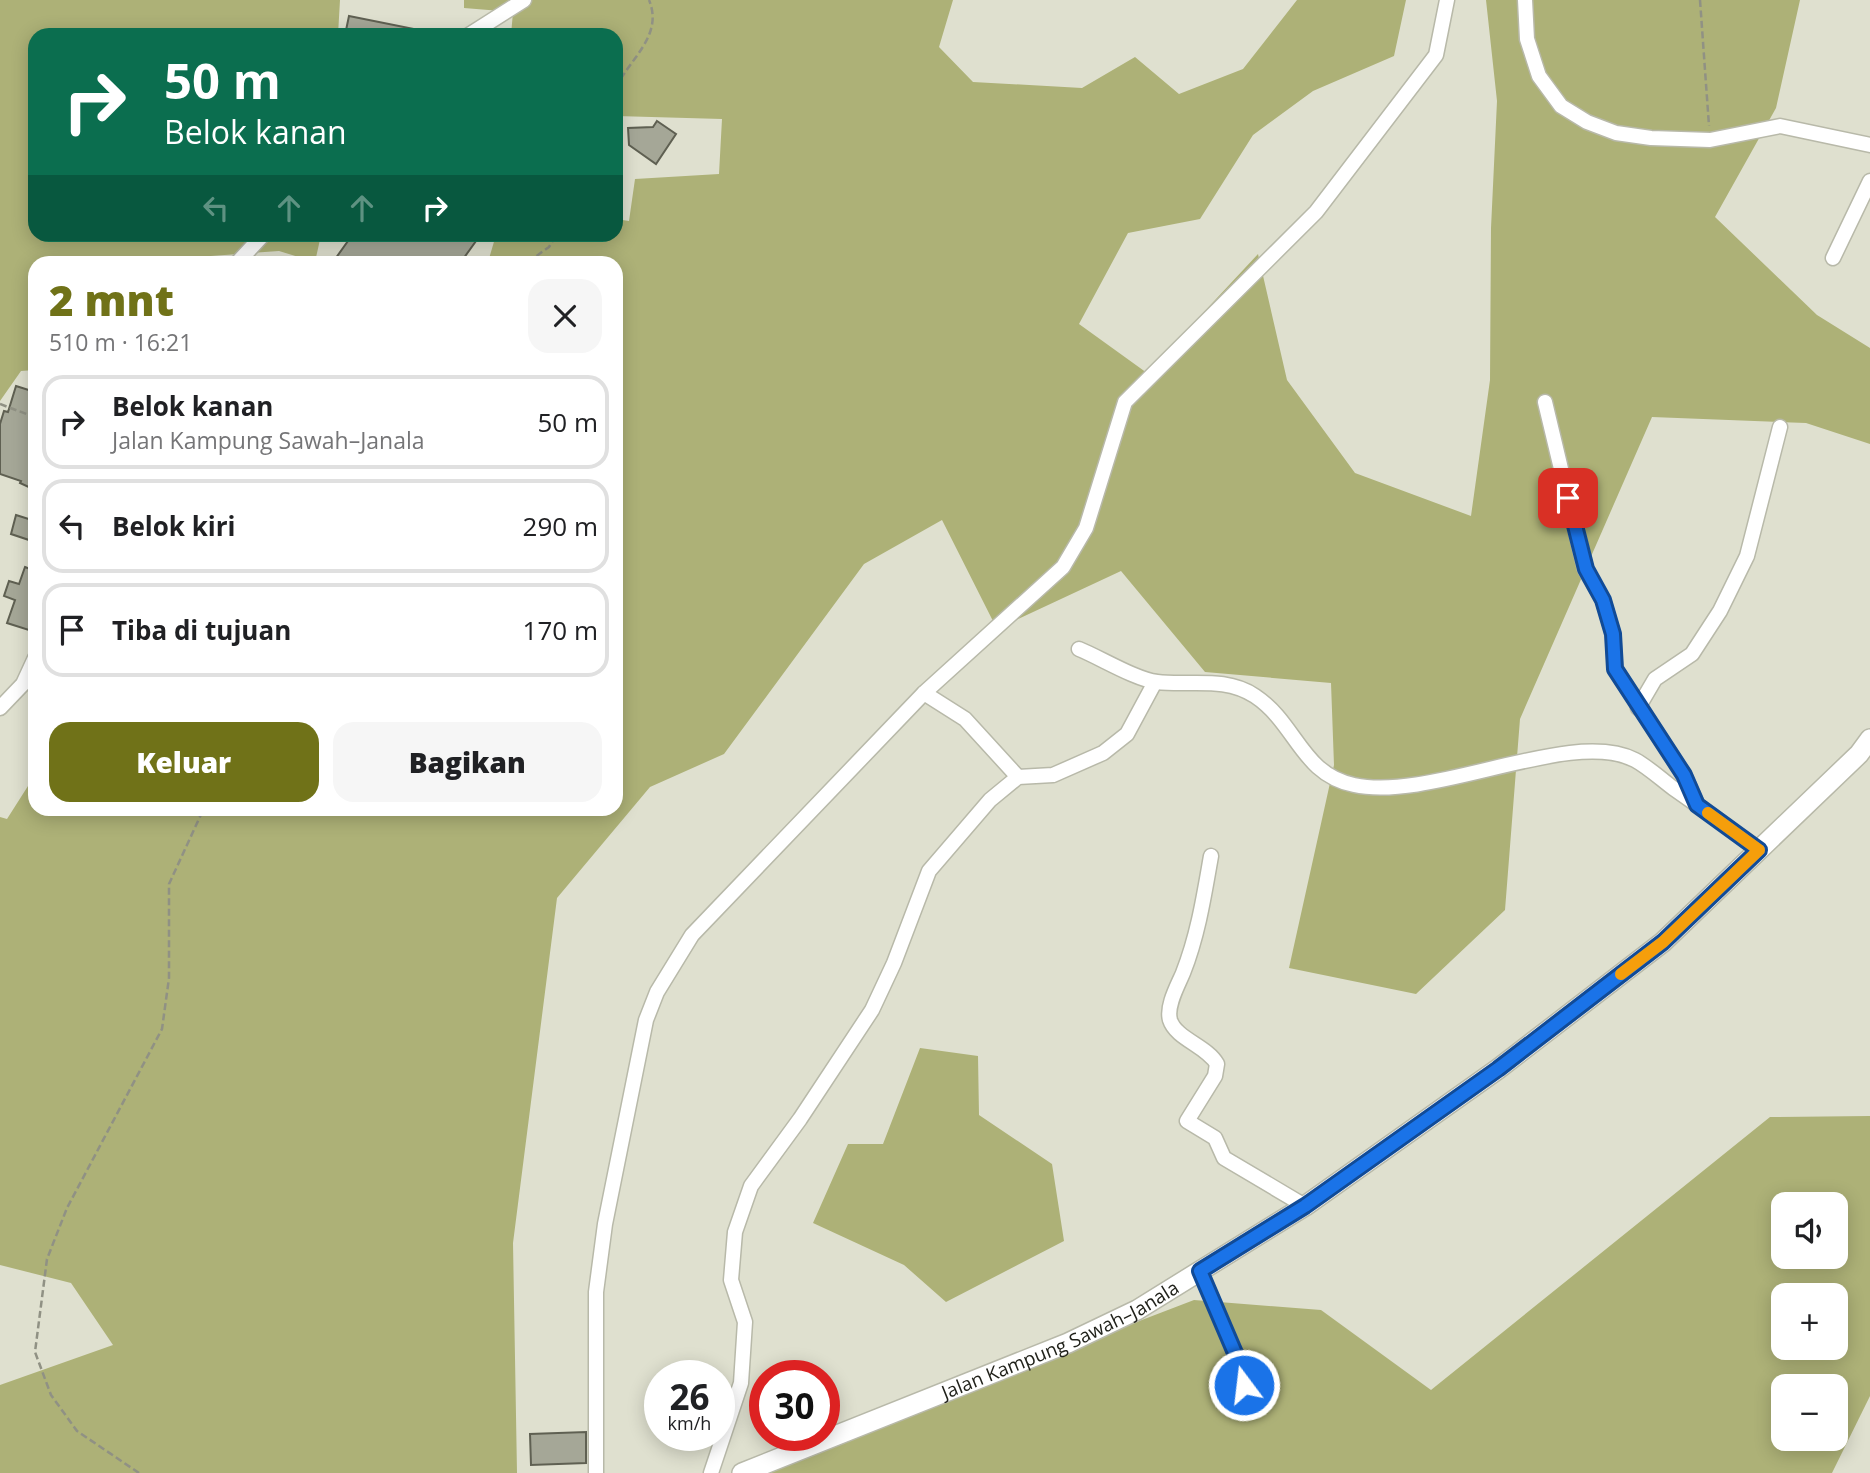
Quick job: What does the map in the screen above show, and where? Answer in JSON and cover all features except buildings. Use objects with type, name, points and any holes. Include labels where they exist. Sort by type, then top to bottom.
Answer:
[{"type":"main road","name":"Jalan Kampung Sawah–Janala","points":[[742,1473],[1068,1343],[1137,1310],[1305,1206],[1498,1069],[1663,942],[1859,754],[1870,739]]},
{"type":"street","points":[[480,28],[524,0]]},
{"type":"street","points":[[596,1473],[596,1292],[603,1237],[638,1057],[646,1020],[657,992],[692,936],[924,693],[1062,567],[1086,528],[1125,402],[1316,212],[1436,55],[1447,0]]},
{"type":"street","points":[[1525,0],[1527,39],[1539,76],[1562,106],[1587,122],[1616,133],[1651,138],[1710,140],[1780,126],[1870,145]]},
{"type":"street","points":[[1833,258],[1870,181]]},
{"type":"street","points":[[244,256],[257,242]]},
{"type":"street","points":[[1545,402],[1586,569],[1603,600],[1613,634],[1615,669],[1684,775],[1697,805]]},
{"type":"street","points":[[1638,708],[1655,679],[1692,654],[1720,611],[1747,556],[1780,427]]},
{"type":"street","points":[[1079,649],[1155,682],[1219,682],[1253,694],[1283,719],[1310,762],[1330,777],[1354,785],[1386,789],[1414,786],[1570,753],[1608,752],[1634,760],[1759,850]]},
{"type":"street","points":[[0,708],[23,684],[28,673]]},
{"type":"street","points":[[711,1473],[741,1383],[745,1322],[731,1280],[735,1232],[751,1186],[800,1119],[872,1010],[894,963],[929,871],[990,800],[1018,777],[1053,775],[1102,753],[1127,734],[1155,682]]},
{"type":"street","points":[[924,693],[965,719],[1018,777]]},
{"type":"street","points":[[1211,856],[1196,940],[1170,1006],[1170,1020],[1178,1030],[1212,1055],[1217,1064],[1215,1076],[1187,1121],[1215,1138],[1224,1158],[1305,1206]]},
{"type":"street","points":[[1200,1271],[1241,1367],[1246,1402]]},
{"type":"path","points":[[623,78],[648,44],[652,8],[649,0]]},
{"type":"path","points":[[1700,0],[1710,140]]},
{"type":"path","points":[[536,256],[552,242]]},
{"type":"path","points":[[0,404],[28,415]]},
{"type":"path","points":[[139,1473],[77,1431],[51,1395],[35,1352],[47,1259],[62,1220],[162,1029],[169,978],[169,884],[200,816]]},
{"type":"green space","points":[[0,0],[340,0],[338,28],[28,28],[28,242],[319,242],[316,256],[295,256],[279,251],[211,256],[28,256],[28,370],[21,371],[0,401]]},
{"type":"green space","points":[[464,0],[953,0],[939,47],[973,82],[1082,88],[1135,57],[1179,94],[1243,69],[1297,0],[1406,0],[1394,56],[1313,91],[1253,135],[1200,219],[1128,233],[1079,324],[1147,373],[1258,254],[1287,380],[1355,473],[1471,516],[1490,380],[1491,228],[1497,101],[1486,0],[1800,0],[1776,108],[1715,217],[1817,315],[1870,348],[1870,444],[1806,423],[1652,417],[1520,719],[1505,910],[1416,994],[1289,968],[1334,765],[1331,683],[1205,672],[1121,571],[997,629],[942,520],[864,564],[724,754],[650,787],[557,898],[513,1243],[517,1473],[0,1473],[0,1385],[113,1345],[71,1283],[0,1265],[0,817],[7,819],[28,786],[28,816],[623,816],[623,256],[490,256],[494,242],[623,242],[623,220],[629,221],[635,179],[719,174],[722,119],[623,116],[623,28],[512,28],[513,12],[464,8]]},
{"type":"green space","points":[[920,1048],[978,1056],[979,1115],[1052,1164],[1064,1241],[946,1302],[904,1265],[813,1223],[848,1144],[883,1144]]},
{"type":"green space","points":[[1870,1116],[1870,1396],[1848,1441],[1848,1374],[1771,1374],[1771,1451],[1843,1451],[1832,1473],[743,1473],[800,1451],[840,1451],[840,1436],[1194,1300],[1321,1310],[1431,1390],[1770,1117]]},
{"type":"slow traffic","points":[[1621,974],[1663,942],[1759,850],[1708,813]]},
{"type":"route","points":[[1244,1385],[1241,1367],[1200,1271],[1305,1206],[1498,1069],[1663,942],[1759,850],[1697,805],[1684,775],[1615,669],[1613,634],[1603,600],[1586,569],[1568,498]]}]
